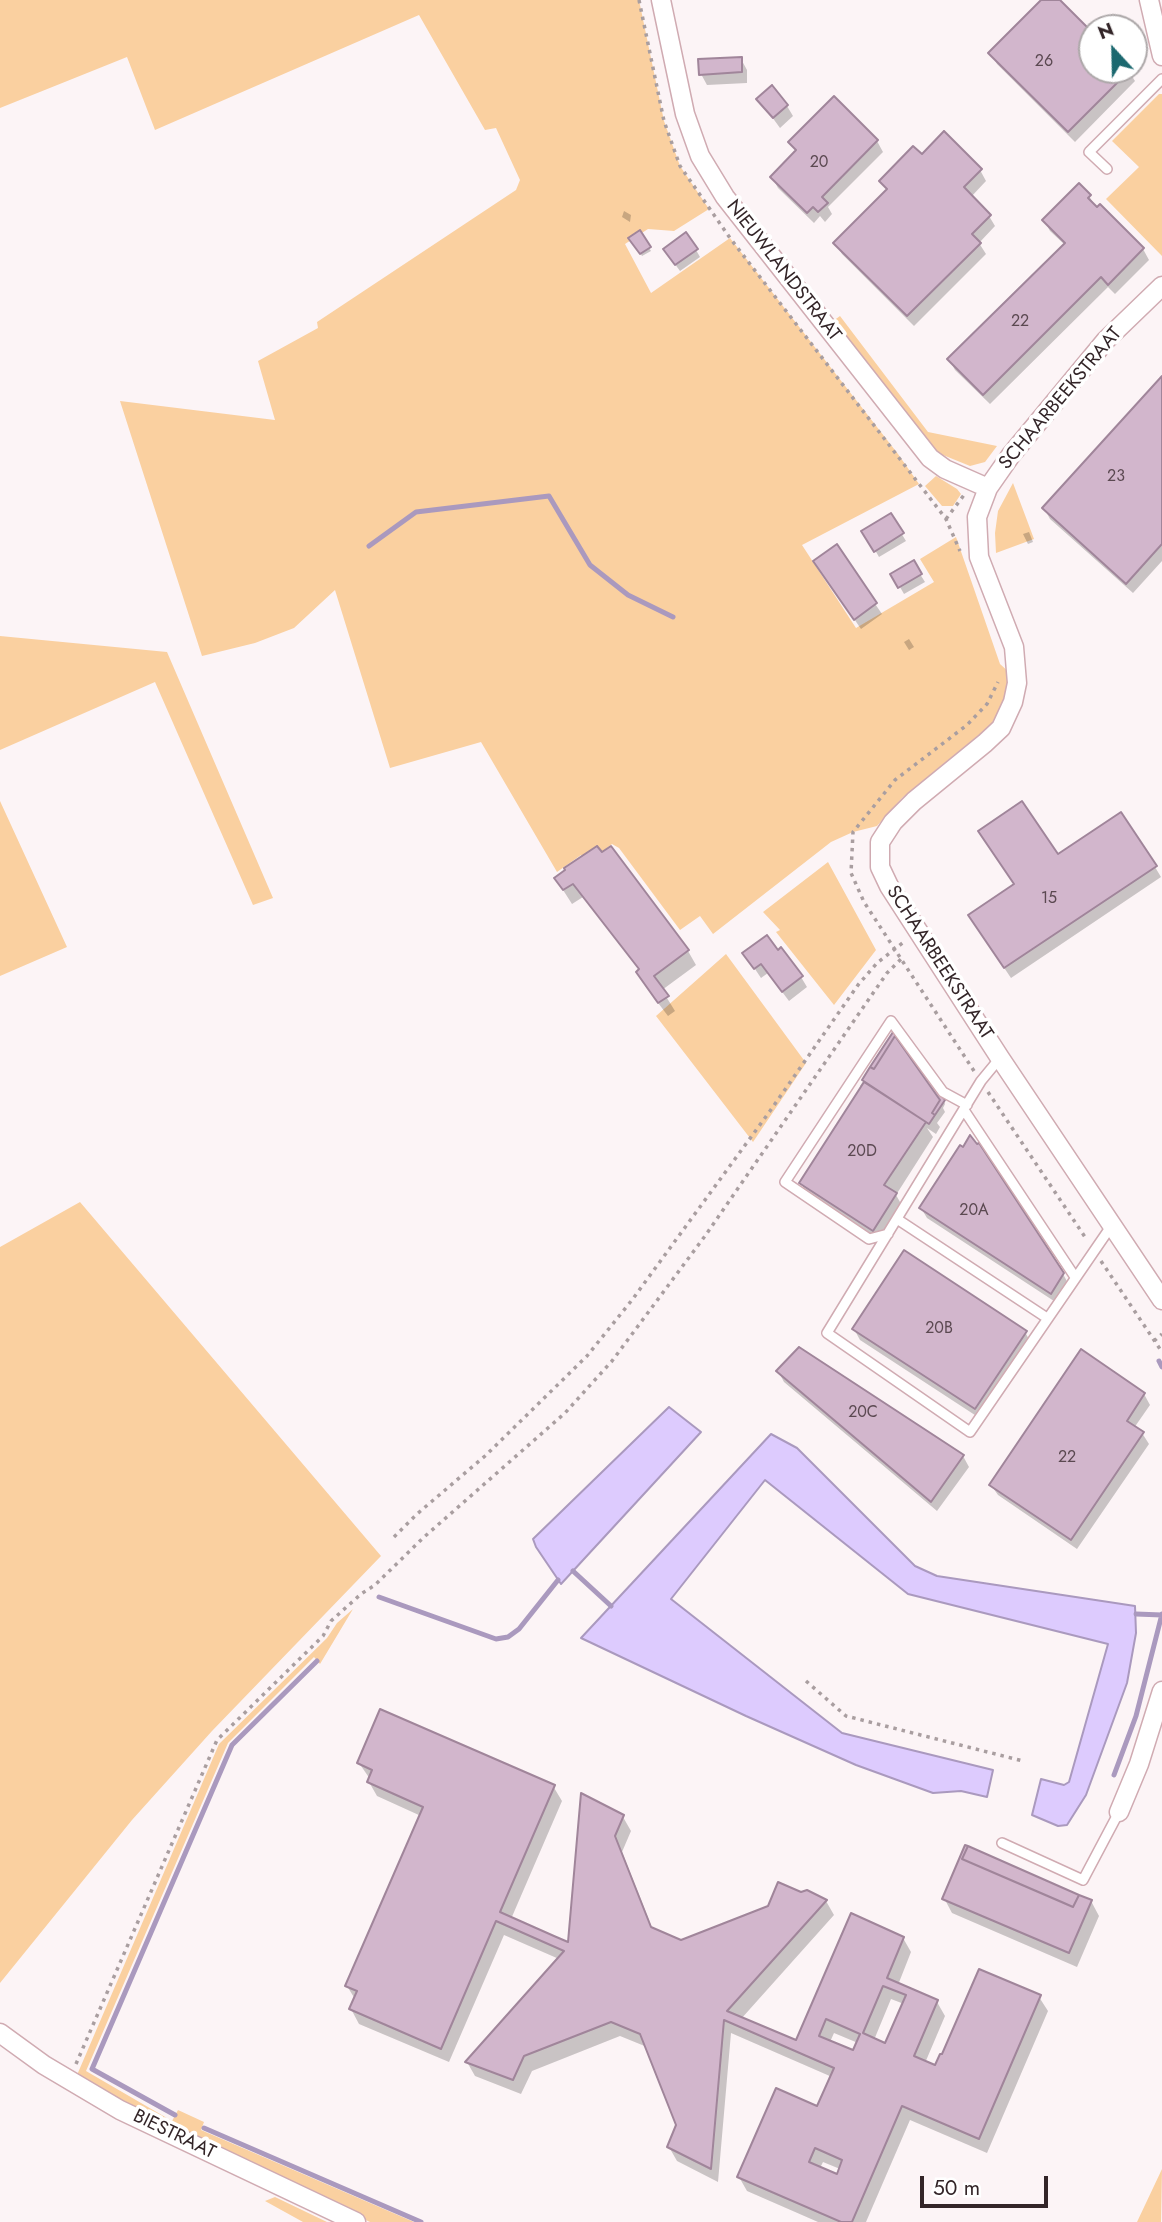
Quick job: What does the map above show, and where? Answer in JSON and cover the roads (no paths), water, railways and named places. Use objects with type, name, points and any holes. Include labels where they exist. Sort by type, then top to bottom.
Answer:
[{"type":"street","name":"NIEUWLANDSTRAAT","points":[[661,0],[685,114],[700,156],[725,197],[930,458],[945,469],[988,488]]},
{"type":"street","points":[[1149,0],[1162,56]]},
{"type":"street","name":"SCHAARBEEKSTRAAT","points":[[1162,286],[1106,340],[1011,455],[988,488],[977,517],[979,557],[1014,647],[1017,683],[1013,702],[1001,727],[914,801],[892,822],[880,842],[880,867],[889,886],[1162,1300]]},
{"type":"street","points":[[1119,1812],[1139,1764],[1162,1691]]},
{"type":"street","name":"BIESTRAAT","points":[[0,2033],[44,2065],[120,2110],[356,2222]]},
{"type":"lane","points":[[1107,169],[1089,152],[1162,79]]},
{"type":"lane","points":[[888,1234],[869,1239],[785,1182],[891,1021],[943,1092],[965,1108],[1075,1277]]},
{"type":"lane","points":[[1000,1058],[981,1082],[827,1333],[970,1432],[1112,1225]]},
{"type":"lane","points":[[897,1219],[1047,1318]]},
{"type":"lane","points":[[1002,1843],[1083,1880],[1119,1812]]},
{"type":"waterway","points":[[369,546],[416,512],[549,496],[590,565],[628,595],[673,617]]},
{"type":"waterway","points":[[1159,1361],[1162,1367]]},
{"type":"waterway","points":[[573,1571],[611,1606]]},
{"type":"waterway","points":[[379,1597],[496,1639],[508,1637],[519,1629],[558,1580]]},
{"type":"waterway","points":[[1136,1614],[1162,1615]]},
{"type":"waterway","points":[[1114,1775],[1136,1716],[1162,1614]]},
{"type":"waterway","points":[[175,2115],[92,2069],[232,1745],[317,1661]]},
{"type":"waterway","points":[[204,2128],[421,2222]]}]
